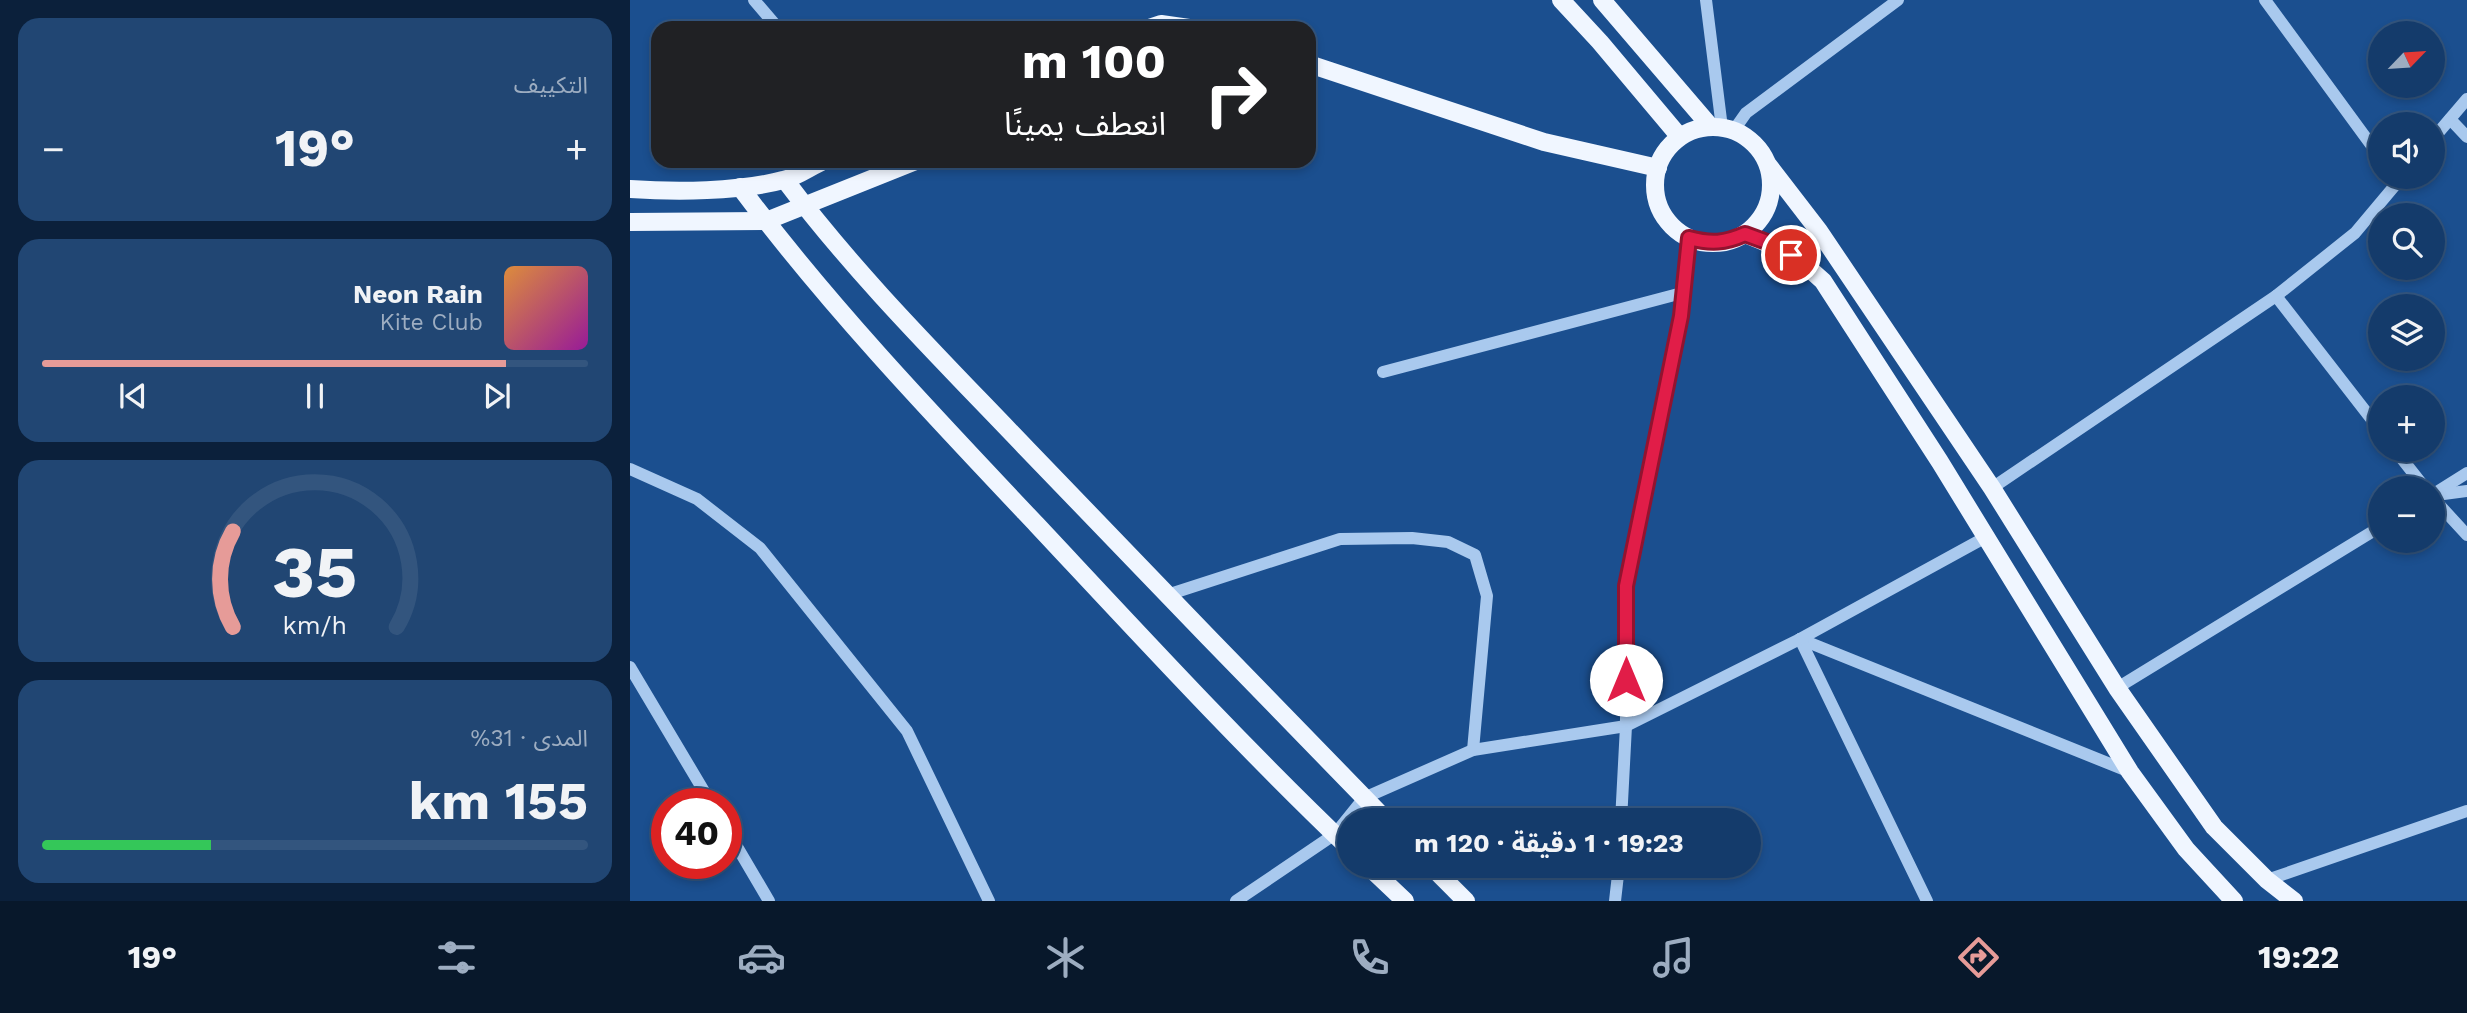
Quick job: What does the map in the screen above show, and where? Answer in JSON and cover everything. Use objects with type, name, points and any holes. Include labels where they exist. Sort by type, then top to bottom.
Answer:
[{"type":"main road","points":[[1561,0],[1679,136]]},
{"type":"main road","points":[[1602,0],[1722,128]]},
{"type":"main road","points":[[1316,66],[1544,142],[1658,168]]},
{"type":"main road","points":[[1769,166],[1772,185],[1769,204],[1759,221],[1745,234],[1728,242],[1708,243],[1689,238],[1673,227],[1661,209],[1656,193],[1656,173],[1663,155],[1679,136],[1691,130],[1722,128],[1746,136],[1760,149],[1769,166],[1819,231],[1992,488],[2117,688],[2214,827],[2267,880],[2294,901]]},
{"type":"main road","points":[[630,189],[664,191],[740,187],[785,180],[809,168]]},
{"type":"main road","points":[[630,222],[766,221],[899,168]]},
{"type":"main road","points":[[785,180],[913,329],[1374,808]]},
{"type":"main road","points":[[740,187],[903,382],[1242,744],[1335,834]]},
{"type":"main road","points":[[1745,234],[1775,245],[1807,265],[1823,281],[1986,537],[2130,772],[2186,849],[2234,901]]},
{"type":"main road","points":[[1381,878],[1405,901]]},
{"type":"main road","points":[[1443,878],[1465,901]]},
{"type":"street","points":[[754,0],[772,21]]},
{"type":"street","points":[[1706,0],[1722,128],[1898,0]]},
{"type":"street","points":[[2265,0],[2368,141]]},
{"type":"street","points":[[2445,125],[2467,99]]},
{"type":"street","points":[[2450,119],[2467,137]]},
{"type":"street","points":[[1992,488],[2276,296],[2355,233],[2389,189]]},
{"type":"street","points":[[1622,808],[1626,726],[1626,586],[1681,316],[1689,238]]},
{"type":"street","points":[[1383,372],[1682,293]]},
{"type":"street","points":[[2276,296],[2368,415]]},
{"type":"street","points":[[2404,462],[2416,476]]},
{"type":"street","points":[[630,469],[697,499],[760,548],[907,731],[989,901]]},
{"type":"street","points":[[2445,487],[2467,473]]},
{"type":"street","points":[[2445,494],[2467,491]]},
{"type":"street","points":[[2445,510],[2467,535]]},
{"type":"street","points":[[2117,688],[2368,534]]},
{"type":"street","points":[[1236,901],[1335,834],[1364,798],[1473,750],[1626,726],[1800,639],[1986,537]]},
{"type":"street","points":[[1167,595],[1340,539],[1412,538],[1448,542],[1475,555],[1487,596],[1473,750]]},
{"type":"street","points":[[1800,639],[2130,772]]},
{"type":"street","points":[[1800,639],[1927,901]]},
{"type":"street","points":[[630,667],[702,788]]},
{"type":"street","points":[[2267,880],[2467,811]]},
{"type":"street","points":[[742,855],[769,901]]},
{"type":"street","points":[[1615,901],[1618,878]]},
{"type":"route","points":[[1626,680],[1626,586],[1681,316],[1689,238],[1708,243],[1728,242],[1745,234],[1775,245],[1791,255]]}]
